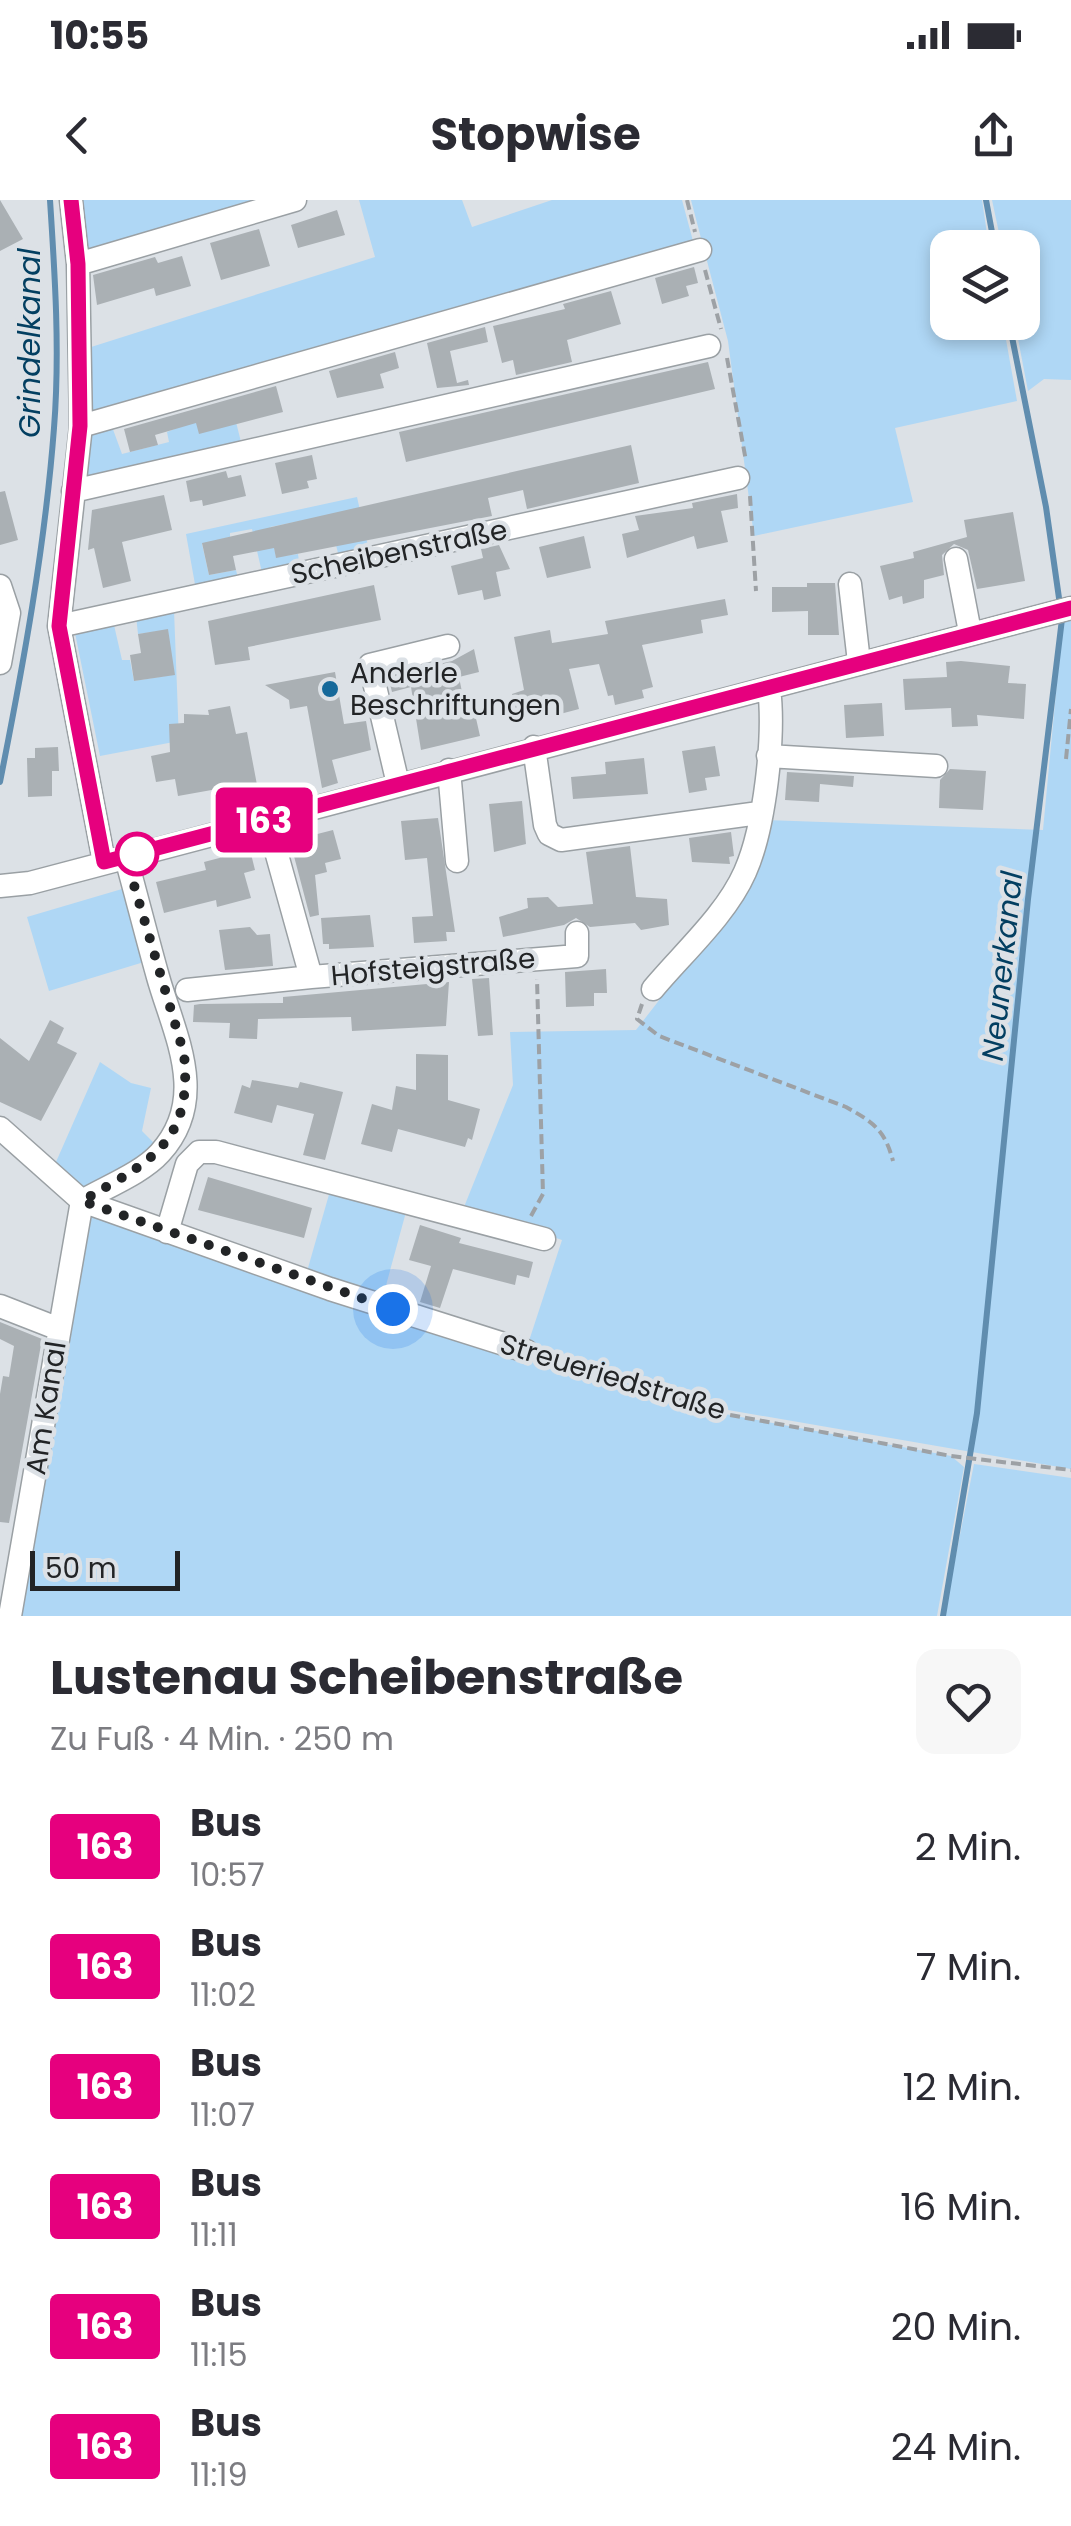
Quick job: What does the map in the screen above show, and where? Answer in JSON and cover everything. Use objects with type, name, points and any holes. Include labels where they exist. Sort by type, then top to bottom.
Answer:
[{"type":"street","points":[[71,200],[78,264],[80,426],[59,626],[115,860],[184,1054],[187,1077],[180,1112],[158,1156],[82,1201]]},
{"type":"street","points":[[78,264],[295,200]]},
{"type":"street","points":[[80,426],[700,250]]},
{"type":"street","points":[[73,491],[710,346]]},
{"type":"street","name":"Scheibenstraße","points":[[59,626],[746,481]]},
{"type":"street","points":[[956,559],[970,632]]},
{"type":"street","points":[[850,584],[859,662]]},
{"type":"street","points":[[0,586],[9,613],[0,660]]},
{"type":"street","points":[[0,886],[30,884],[534,746],[1071,608]]},
{"type":"street","points":[[398,784],[370,665],[448,646]]},
{"type":"street","points":[[653,988],[744,874],[768,756],[772,710],[769,688]]},
{"type":"street","points":[[534,746],[545,825],[549,834],[561,840],[758,813]]},
{"type":"street","points":[[768,756],[936,766]]},
{"type":"street","points":[[449,770],[457,861]]},
{"type":"street","name":"Hofsteigstraße","points":[[267,819],[311,977],[577,956],[577,933]]},
{"type":"street","points":[[0,901],[30,884]]},
{"type":"street","points":[[187,990],[311,977]]},
{"type":"street","name":"Streueriedstraße","points":[[0,1128],[82,1201],[526,1351]]},
{"type":"street","points":[[167,1232],[187,1164],[199,1152],[216,1152],[544,1239]]},
{"type":"street","name":"Am Kanal","points":[[10,1616],[82,1201]]},
{"type":"street","points":[[0,1306],[59,1329]]},
{"type":"path","points":[[687,200],[724,341],[746,481],[756,591]]},
{"type":"path","points":[[1066,759],[1071,708]]},
{"type":"path","points":[[516,1232],[528,1223],[543,1194],[537,959]]},
{"type":"path","points":[[653,988],[637,1019],[644,1028],[846,1107],[874,1123],[886,1136],[892,1161]]},
{"type":"path","name":"Streueriedstraße","points":[[526,1351],[725,1414],[951,1456],[1071,1470]]},
{"type":"shaded area","points":[[71,200],[289,200],[78,264]]},
{"type":"shaded area","points":[[359,200],[462,200],[472,227],[552,200],[682,200],[693,241],[91,414],[88,348],[375,257]]},
{"type":"shaded area","points":[[691,200],[982,200],[986,230],[930,230],[930,340],[1006,340],[1017,401],[895,428],[913,502],[754,536],[728,341]]},
{"type":"shaded area","points":[[992,200],[1071,200],[1071,380],[1044,379],[1028,391],[1018,340],[1040,340],[1040,230],[998,230]]},
{"type":"shaded area","points":[[232,406],[242,446],[82,483],[87,432],[111,424],[122,454],[169,442],[167,432]]},
{"type":"shaded area","points":[[357,497],[370,555],[340,561],[336,545],[351,511],[270,527],[276,557],[298,554],[300,569],[263,577],[252,529],[230,533],[230,537],[202,544],[209,575],[236,570],[239,582],[196,590],[186,534]]},
{"type":"shaded area","points":[[1071,603],[1071,1469],[728,1410],[527,1347],[562,1240],[464,1207],[513,1085],[510,1032],[636,1030],[750,883],[766,820],[1043,830],[1063,619]]},
{"type":"shaded area","points":[[174,610],[179,741],[100,756],[75,633],[114,625],[122,660],[130,660],[134,681],[171,675],[168,630],[138,634],[136,616]]},
{"type":"shaded area","points":[[122,889],[144,962],[49,991],[27,917]]},
{"type":"shaded area","points":[[100,1062],[131,1083],[151,1088],[142,1131],[157,1146],[85,1189],[52,1171]]},
{"type":"shaded area","points":[[330,1191],[406,1212],[382,1300],[306,1275]]},
{"type":"shaded area","points":[[82,1201],[330,1289],[725,1414],[951,1456],[964,1467],[937,1616],[10,1616]]},
{"type":"shaded area","points":[[974,1464],[1071,1478],[1071,1616],[944,1616]]},
{"type":"building","points":[[0,200],[23,239],[0,251]]},
{"type":"building","points":[[337,210],[345,235],[298,248],[291,225]]},
{"type":"building","points":[[259,229],[270,266],[221,280],[210,243]]},
{"type":"building","points":[[182,256],[191,286],[156,296],[154,288],[97,305],[93,275],[155,257],[158,263]]},
{"type":"building","points":[[694,267],[698,283],[686,286],[689,296],[662,304],[655,278]]},
{"type":"building","points":[[611,291],[621,324],[567,340],[572,362],[516,375],[513,360],[502,363],[493,326],[565,309],[563,304]]},
{"type":"building","points":[[485,327],[488,342],[450,351],[457,383],[468,380],[469,385],[437,388],[427,343]]},
{"type":"building","points":[[395,352],[399,368],[380,374],[384,388],[337,398],[329,371]]},
{"type":"building","points":[[708,362],[715,389],[406,462],[399,432]]},
{"type":"building","points":[[276,386],[283,412],[199,434],[196,423],[155,435],[158,445],[130,452],[124,429]]},
{"type":"building","points":[[631,445],[639,483],[527,509],[523,490],[488,498],[492,516],[276,558],[274,548],[233,556],[236,570],[209,575],[202,543]]},
{"type":"building","points":[[312,455],[317,479],[307,481],[309,488],[282,494],[275,463]]},
{"type":"building","points":[[226,471],[228,478],[241,475],[246,496],[203,506],[202,500],[190,502],[186,481]]},
{"type":"building","points":[[5,491],[18,540],[0,545],[0,492]]},
{"type":"building","points":[[737,494],[738,508],[721,511],[728,542],[697,549],[694,536],[627,558],[622,534],[639,530],[635,516],[693,508],[692,503]]},
{"type":"building","points":[[164,495],[172,530],[122,542],[131,581],[103,588],[94,548],[88,550],[92,510]]},
{"type":"building","points":[[1013,512],[1025,581],[977,589],[968,550],[954,544],[942,555],[944,575],[924,580],[924,598],[903,604],[902,596],[889,600],[880,566],[914,558],[913,552],[967,537],[964,520]]},
{"type":"building","points":[[584,536],[591,568],[547,578],[539,547]]},
{"type":"building","points":[[499,545],[510,569],[496,572],[501,596],[484,600],[482,590],[458,595],[451,566],[483,558],[481,549]]},
{"type":"building","points":[[807,583],[835,583],[839,635],[808,635],[808,611],[772,612],[772,587],[807,587]]},
{"type":"building","points":[[374,585],[381,620],[248,647],[250,660],[215,665],[208,621]]},
{"type":"building","points":[[725,599],[728,615],[701,620],[703,633],[642,645],[653,687],[642,690],[644,698],[615,705],[613,695],[608,696],[599,664],[569,669],[579,709],[545,718],[543,707],[517,713],[512,694],[524,690],[514,637],[550,630],[552,643],[608,634],[605,621]]},
{"type":"building","points":[[168,629],[175,675],[134,681],[130,655],[141,653],[138,634]]},
{"type":"building","points":[[474,649],[479,672],[459,677],[465,707],[473,705],[480,736],[421,750],[411,687],[392,692],[388,676],[452,661]]},
{"type":"building","points":[[946,662],[1010,666],[1008,683],[1026,684],[1024,719],[977,715],[978,726],[952,727],[951,708],[905,710],[903,679],[947,677]]},
{"type":"building","points":[[335,672],[344,724],[366,721],[371,750],[332,760],[338,783],[322,788],[307,706],[290,709],[289,700],[265,685]]},
{"type":"building","points":[[882,703],[884,736],[846,738],[844,705]]},
{"type":"building","points":[[230,706],[236,734],[247,732],[261,806],[239,812],[234,786],[178,796],[175,779],[156,782],[151,756],[170,752],[169,724],[184,723],[184,714],[209,715],[208,710]]},
{"type":"building","points":[[715,746],[720,776],[705,778],[707,790],[689,793],[682,751]]},
{"type":"building","points":[[58,747],[59,771],[52,771],[52,796],[28,797],[27,758],[35,758],[35,748]]},
{"type":"building","points":[[644,758],[648,794],[573,799],[571,777],[606,774],[605,762]]},
{"type":"building","points":[[950,769],[986,771],[983,810],[939,808],[940,780]]},
{"type":"building","points":[[787,772],[854,776],[853,787],[820,784],[819,802],[785,800]]},
{"type":"building","points":[[522,801],[526,844],[494,852],[489,804]]},
{"type":"building","points":[[438,818],[455,932],[446,932],[447,941],[414,943],[412,917],[433,916],[427,858],[405,860],[401,821]]},
{"type":"building","points":[[333,830],[341,859],[325,863],[327,872],[315,875],[319,915],[310,917],[290,841]]},
{"type":"building","points":[[731,832],[734,856],[729,857],[730,864],[692,862],[689,838]]},
{"type":"building","points":[[630,846],[636,897],[667,899],[669,925],[641,930],[635,923],[590,927],[576,918],[564,925],[503,937],[499,917],[528,908],[527,898],[548,897],[558,907],[593,904],[586,852]]},
{"type":"building","points":[[250,850],[255,870],[244,873],[251,898],[217,907],[216,900],[164,913],[156,882],[206,870],[204,862]]},
{"type":"building","points":[[370,915],[374,947],[329,949],[329,944],[323,944],[321,918]]},
{"type":"building","points":[[250,927],[257,935],[270,934],[273,966],[225,970],[219,930]]},
{"type":"building","points":[[606,969],[607,993],[594,993],[594,1006],[566,1007],[565,972]]},
{"type":"building","points":[[489,978],[493,1035],[478,1036],[472,979]]},
{"type":"building","points":[[449,982],[446,1026],[352,1031],[351,1017],[258,1019],[257,1039],[229,1038],[230,1023],[193,1022],[194,1005],[200,1004],[283,1003],[283,997]]},
{"type":"building","points":[[50,1020],[64,1028],[57,1043],[77,1053],[41,1121],[0,1102],[0,1038],[29,1061]]},
{"type":"building","points":[[416,1054],[448,1055],[448,1100],[480,1109],[472,1140],[468,1138],[465,1147],[398,1129],[392,1152],[361,1144],[372,1104],[392,1110],[396,1086],[416,1090]]},
{"type":"building","points":[[252,1080],[298,1088],[300,1082],[343,1092],[325,1160],[303,1155],[314,1114],[277,1105],[272,1123],[234,1113],[242,1085],[250,1088]]},
{"type":"building","points":[[208,1177],[312,1208],[304,1238],[198,1210]]},
{"type":"building","points":[[420,1225],[461,1238],[459,1243],[533,1262],[529,1278],[517,1275],[515,1285],[453,1269],[440,1308],[420,1302],[431,1266],[409,1260]]},
{"type":"building","points":[[0,1322],[42,1339],[9,1523],[0,1522],[0,1394],[3,1376],[9,1377],[14,1346],[0,1339]]},
{"type":"waterway","name":"Grindelkanal","points":[[0,782],[32,606],[54,428],[57,342],[50,200]]},
{"type":"waterway","name":"Neunerkanal","points":[[986,200],[992,230]]},
{"type":"waterway","name":"Neunerkanal","points":[[943,1616],[977,1413],[1028,899],[1062,619],[1046,507],[1013,340]]},
{"type":"bus line","name":"163","points":[[71,200],[78,264],[80,426],[59,626],[104,862],[1071,608]]},
{"type":"place","name":"Anderle Beschriftungen","points":[[330,689]]},
{"type":"route","points":[[137,854],[143,852],[126,858],[160,984],[174,1018],[187,1077],[180,1112],[168,1143],[158,1156],[82,1201],[393,1309]]}]
